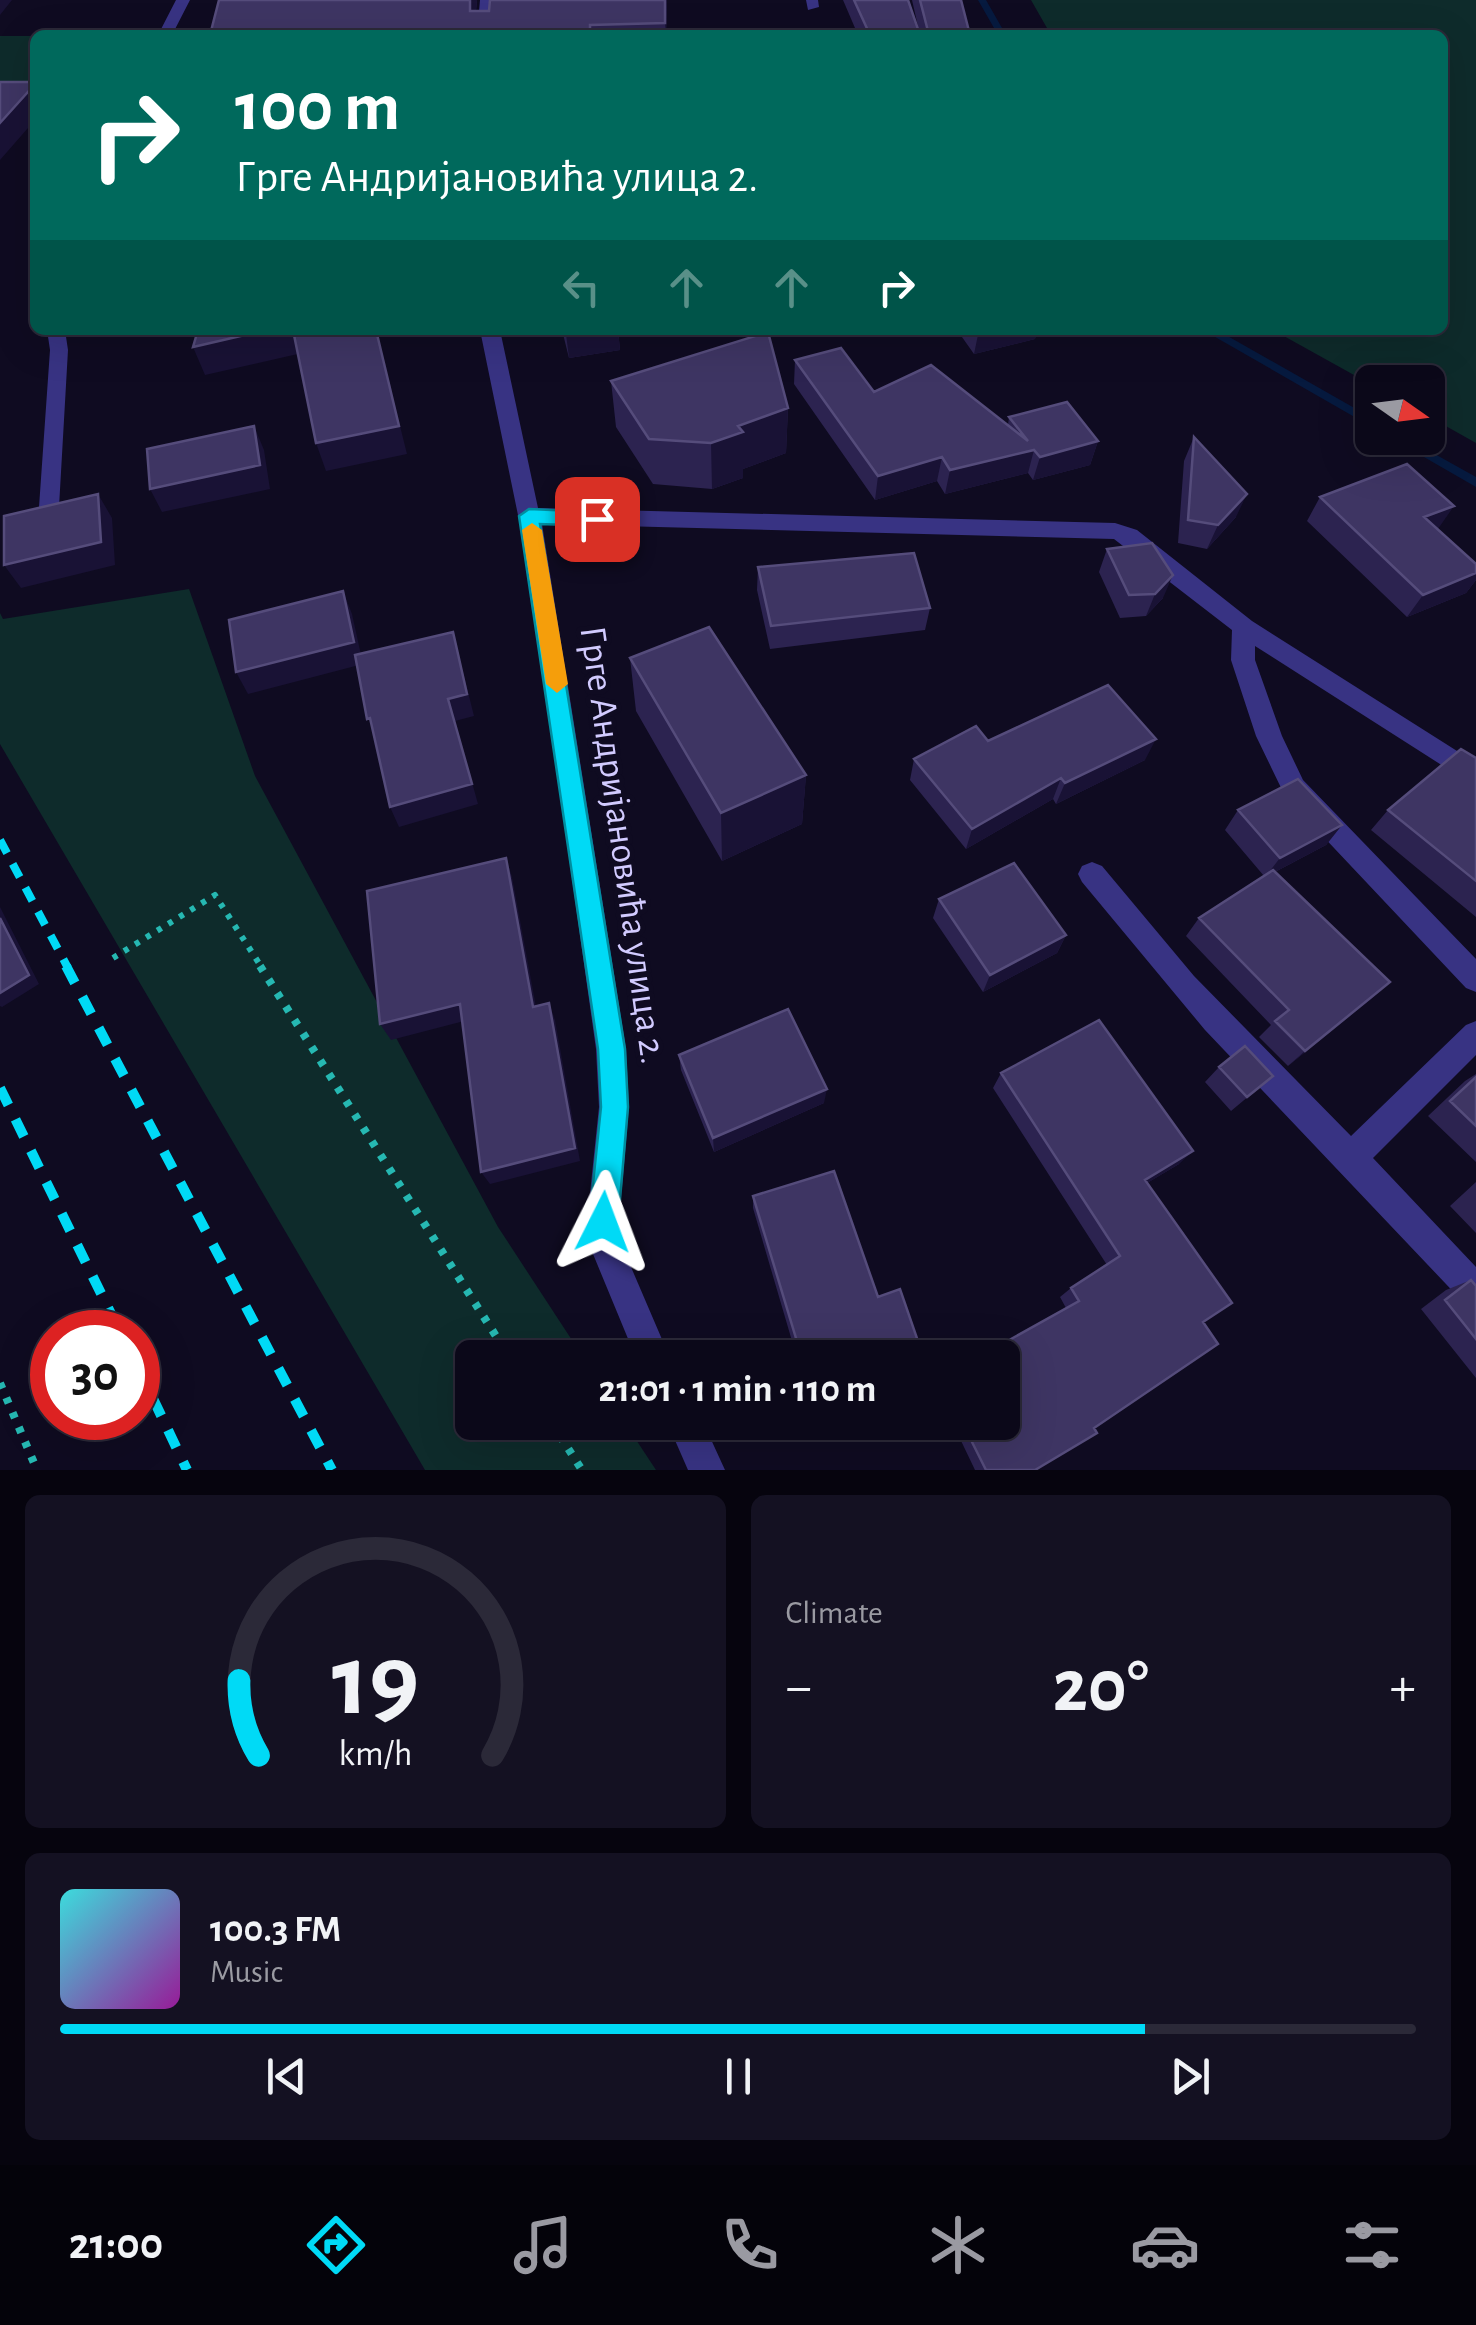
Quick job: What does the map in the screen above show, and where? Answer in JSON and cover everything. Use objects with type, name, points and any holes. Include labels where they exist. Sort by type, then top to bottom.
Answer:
[{"type":"street","points":[[168,30],[183,0]]},
{"type":"street","points":[[484,30],[487,0]]},
{"type":"street","name":"Грге Андријановића улица 2.","points":[[491,335],[529,516],[611,1049],[614,1107],[603,1222],[609,1254],[645,1340]]},
{"type":"street","points":[[529,516],[1115,531],[1129,536],[1244,626],[1476,776]]},
{"type":"street","points":[[1244,626],[1243,660],[1269,736],[1294,788],[1476,980]]},
{"type":"street","points":[[1092,874],[1144,945],[1255,1066],[1350,1158],[1476,1291]]},
{"type":"street","points":[[1350,1158],[1476,1035]]},
{"type":"street","points":[[693,1440],[707,1470]]},
{"type":"lane","points":[[49,507],[60,350],[57,335]]},
{"type":"path","points":[[113,958],[215,895],[499,1340]]},
{"type":"path","points":[[0,1384],[38,1470]]},
{"type":"path","points":[[563,1440],[582,1470]]},
{"type":"green space","points":[[1031,0],[1476,0],[1476,443],[1445,426],[1445,365],[1355,365],[1355,376],[1282,335],[1448,335],[1448,30],[1048,30]]},
{"type":"green space","points":[[0,36],[30,36],[30,91],[0,90]]},
{"type":"green space","points":[[189,589],[255,776],[498,1227],[572,1340],[455,1340],[455,1440],[636,1440],[656,1470],[425,1470],[0,744],[0,613],[3,619]]},
{"type":"building","points":[[219,0],[470,0],[470,11],[489,11],[490,0],[665,0],[665,23],[590,25],[590,30],[211,30]]},
{"type":"building","points":[[854,0],[908,0],[918,30],[868,30]]},
{"type":"building","points":[[920,0],[961,0],[969,30],[928,30]]},
{"type":"building","points":[[0,82],[30,82],[30,90],[0,123]]},
{"type":"building","points":[[197,335],[245,335],[193,347]]},
{"type":"building","points":[[294,335],[377,335],[399,426],[316,443]]},
{"type":"building","points":[[769,335],[788,408],[738,426],[743,432],[711,443],[649,439],[611,381]]},
{"type":"building","points":[[841,348],[874,392],[931,365],[1028,441],[1009,417],[1067,402],[1098,441],[1040,457],[1034,450],[950,470],[942,457],[878,476],[795,360]]},
{"type":"building","points":[[254,426],[260,465],[150,489],[147,449]]},
{"type":"building","points":[[1194,437],[1247,494],[1218,525],[1188,520]]},
{"type":"building","points":[[1407,464],[1454,506],[1424,517],[1476,564],[1476,573],[1423,595],[1320,497]]},
{"type":"building","points":[[98,494],[101,542],[4,565],[4,516]]},
{"type":"building","points":[[1152,543],[1173,575],[1155,594],[1129,595],[1107,549]]},
{"type":"building","points":[[914,553],[930,608],[771,626],[758,567]]},
{"type":"building","points":[[343,591],[354,642],[236,672],[229,620]]},
{"type":"building","points":[[709,627],[806,775],[721,813],[630,658]]},
{"type":"building","points":[[453,632],[467,694],[448,699],[472,784],[390,807],[355,655]]},
{"type":"building","points":[[1108,685],[1156,739],[1065,783],[1061,778],[972,829],[914,759],[976,726],[988,741]]},
{"type":"building","points":[[1461,749],[1476,758],[1476,881],[1388,810]]},
{"type":"building","points":[[1298,779],[1342,825],[1280,858],[1238,810]]},
{"type":"building","points":[[506,858],[533,1007],[549,1003],[575,1148],[481,1172],[460,1004],[380,1024],[367,891]]},
{"type":"building","points":[[1014,863],[1066,935],[990,975],[939,899]]},
{"type":"building","points":[[1273,870],[1390,982],[1305,1051],[1275,1021],[1289,1010],[1199,918]]},
{"type":"building","points":[[0,918],[29,975],[0,993]]},
{"type":"building","points":[[788,1009],[827,1089],[713,1138],[679,1055]]},
{"type":"building","points":[[1099,1020],[1193,1151],[1145,1180],[1232,1303],[1203,1322],[1218,1344],[1094,1428],[1097,1433],[1035,1470],[986,1470],[971,1440],[1020,1440],[1020,1340],[1009,1340],[1079,1301],[1071,1288],[1120,1256],[1001,1073]]},
{"type":"building","points":[[1245,1046],[1273,1076],[1247,1097],[1219,1067]]},
{"type":"building","points":[[1476,1077],[1476,1126],[1450,1101]]},
{"type":"building","points":[[834,1171],[878,1297],[900,1289],[918,1340],[797,1340],[753,1196]]},
{"type":"building","points":[[1471,1280],[1476,1286],[1476,1339],[1445,1300]]},
{"type":"waterway","points":[[982,0],[999,30]]},
{"type":"waterway","points":[[1218,335],[1355,413]]},
{"type":"waterway","points":[[1427,455],[1476,483]]},
{"type":"railway","points":[[0,840],[68,968]]},
{"type":"railway","points":[[66,966],[332,1470]]},
{"type":"railway","points":[[0,1088],[109,1310]]},
{"type":"railway","points":[[160,1413],[187,1470]]},
{"type":"slow traffic","points":[[532,530],[557,684]]},
{"type":"route","points":[[597,519],[529,516],[611,1049],[614,1107],[604,1180],[603,1222]]}]
